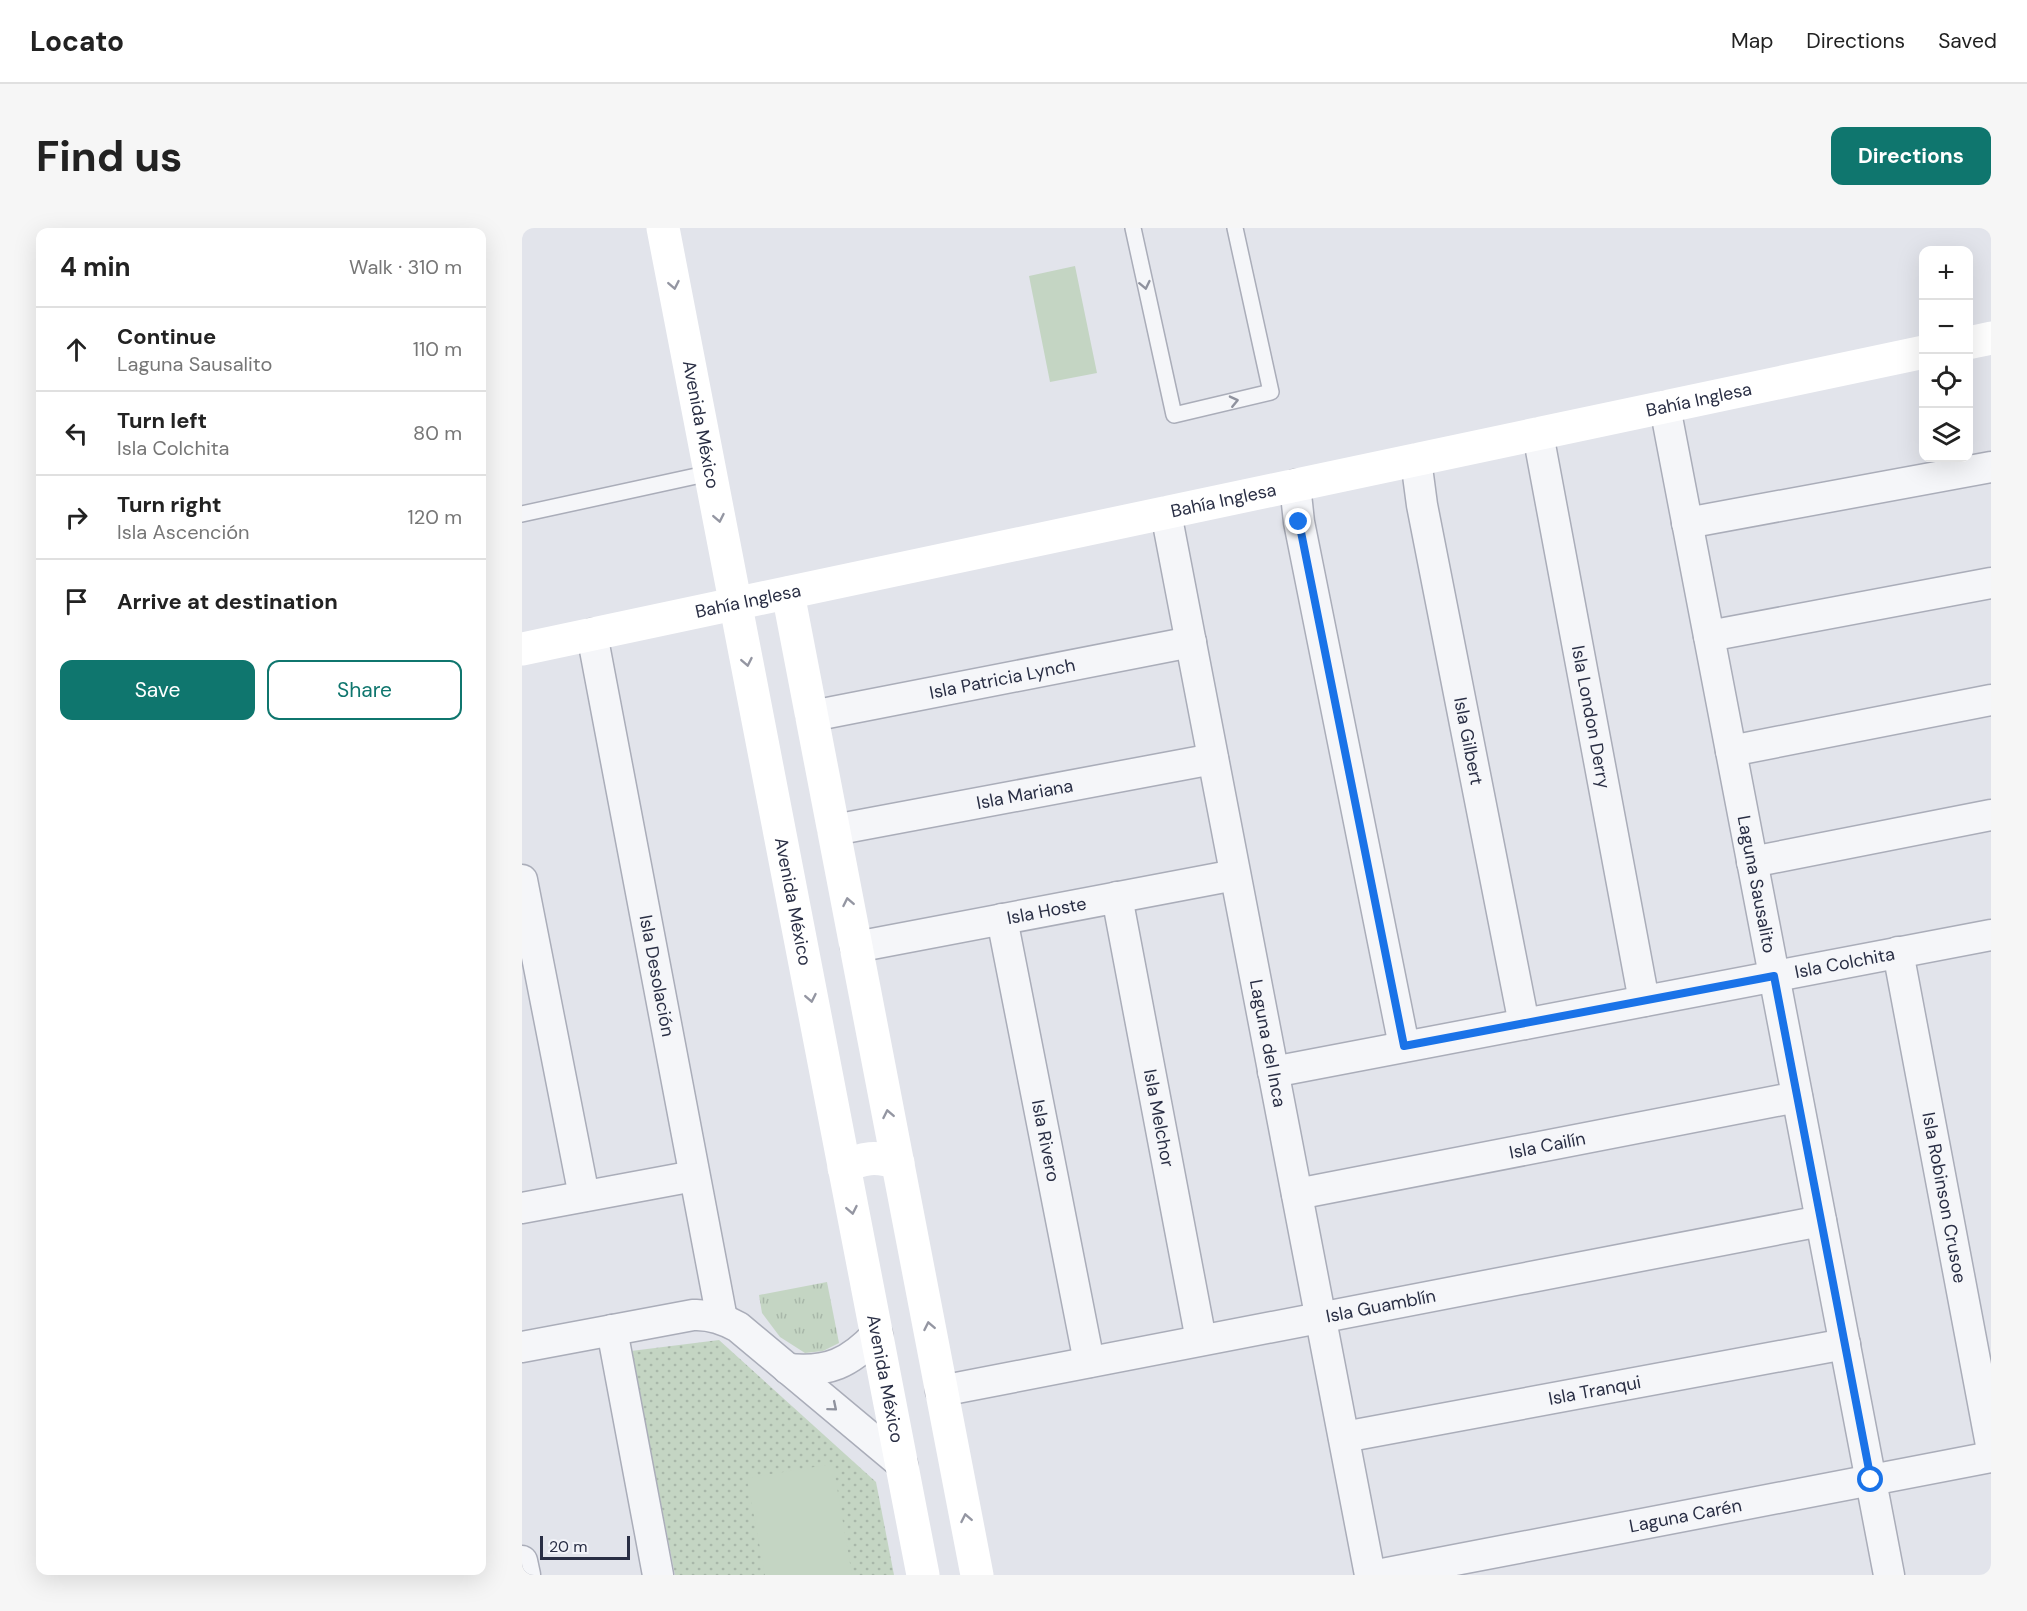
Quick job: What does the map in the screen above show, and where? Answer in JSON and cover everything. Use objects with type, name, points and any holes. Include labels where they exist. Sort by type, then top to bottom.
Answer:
[{"type":"street","name":"Avenida México","points":[[663,228],[923,1575]]},
{"type":"street","points":[[1973,342],[1991,338]]},
{"type":"street","name":"Bahía Inglesa","points":[[522,649],[1919,353]]},
{"type":"street","name":"Laguna Sausalito","points":[[1665,407],[1889,1575]]},
{"type":"street","name":"Isla London Derry","points":[[1538,434],[1644,1001]]},
{"type":"street","name":"Isla Gilbert","points":[[1416,460],[1422,505],[1524,1024]]},
{"type":"street","points":[[1687,523],[1991,467]]},
{"type":"street","points":[[1295,485],[1299,522],[1404,1046]]},
{"type":"street","name":"Laguna del Inca","points":[[1166,513],[1370,1575]]},
{"type":"street","points":[[1709,636],[1991,582]]},
{"type":"street","points":[[788,593],[977,1575]]},
{"type":"street","name":"Isla Desolación","points":[[592,634],[722,1319]]},
{"type":"street","name":"Isla Patricia Lynch","points":[[812,716],[1191,642]]},
{"type":"street","points":[[1731,751],[1991,700]]},
{"type":"street","name":"Isla Mariana","points":[[834,830],[1213,759]]},
{"type":"street","points":[[1752,862],[1991,815]]},
{"type":"street","name":"Isla Hoste","points":[[856,947],[1235,875]]},
{"type":"street","points":[[522,880],[584,1196]]},
{"type":"street","name":"Isla Melchor","points":[[1117,897],[1201,1340]]},
{"type":"street","name":"Isla Rivero","points":[[1002,919],[1089,1362]]},
{"type":"street","name":"Isla Colchita","points":[[1273,1071],[1991,935]]},
{"type":"street","name":"Isla Robinson Crusoe","points":[[1898,952],[1991,1445]]},
{"type":"street","name":"Isla Cailín","points":[[1297,1194],[1797,1097]]},
{"type":"street","points":[[844,1168],[857,1161],[871,1158],[898,1163]]},
{"type":"street","points":[[522,1208],[694,1176]]},
{"type":"street","name":"Isla Guamblín","points":[[941,1390],[1821,1221]]},
{"type":"street","points":[[522,1347],[693,1315],[722,1319],[738,1327],[902,1464]]},
{"type":"street","points":[[612,1330],[658,1575]]},
{"type":"street","points":[[788,1370],[811,1371],[834,1366],[848,1360],[877,1334]]},
{"type":"street","name":"Isla Tranqui","points":[[1344,1437],[1845,1344]]},
{"type":"street","name":"Laguna Carén","points":[[1377,1575],[1991,1457]]},
{"type":"street","points":[[522,1561],[525,1575]]},
{"type":"lane","points":[[1133,228],[1174,415],[1271,392],[1235,228]]},
{"type":"lane","points":[[522,514],[710,473]]},
{"type":"green space","points":[[1075,266],[1097,373],[1050,382],[1029,276]]},
{"type":"green space","points":[[827,1282],[839,1343],[823,1351],[805,1353],[780,1337],[762,1313],[759,1295]]},
{"type":"green space","points":[[719,1340],[876,1482],[894,1575],[675,1575],[631,1351]]},
{"type":"green space","points":[[833,1464],[852,1575],[765,1575],[747,1478]]},
{"type":"route","points":[[1299,522],[1404,1046],[1774,976],[1871,1480]]}]
